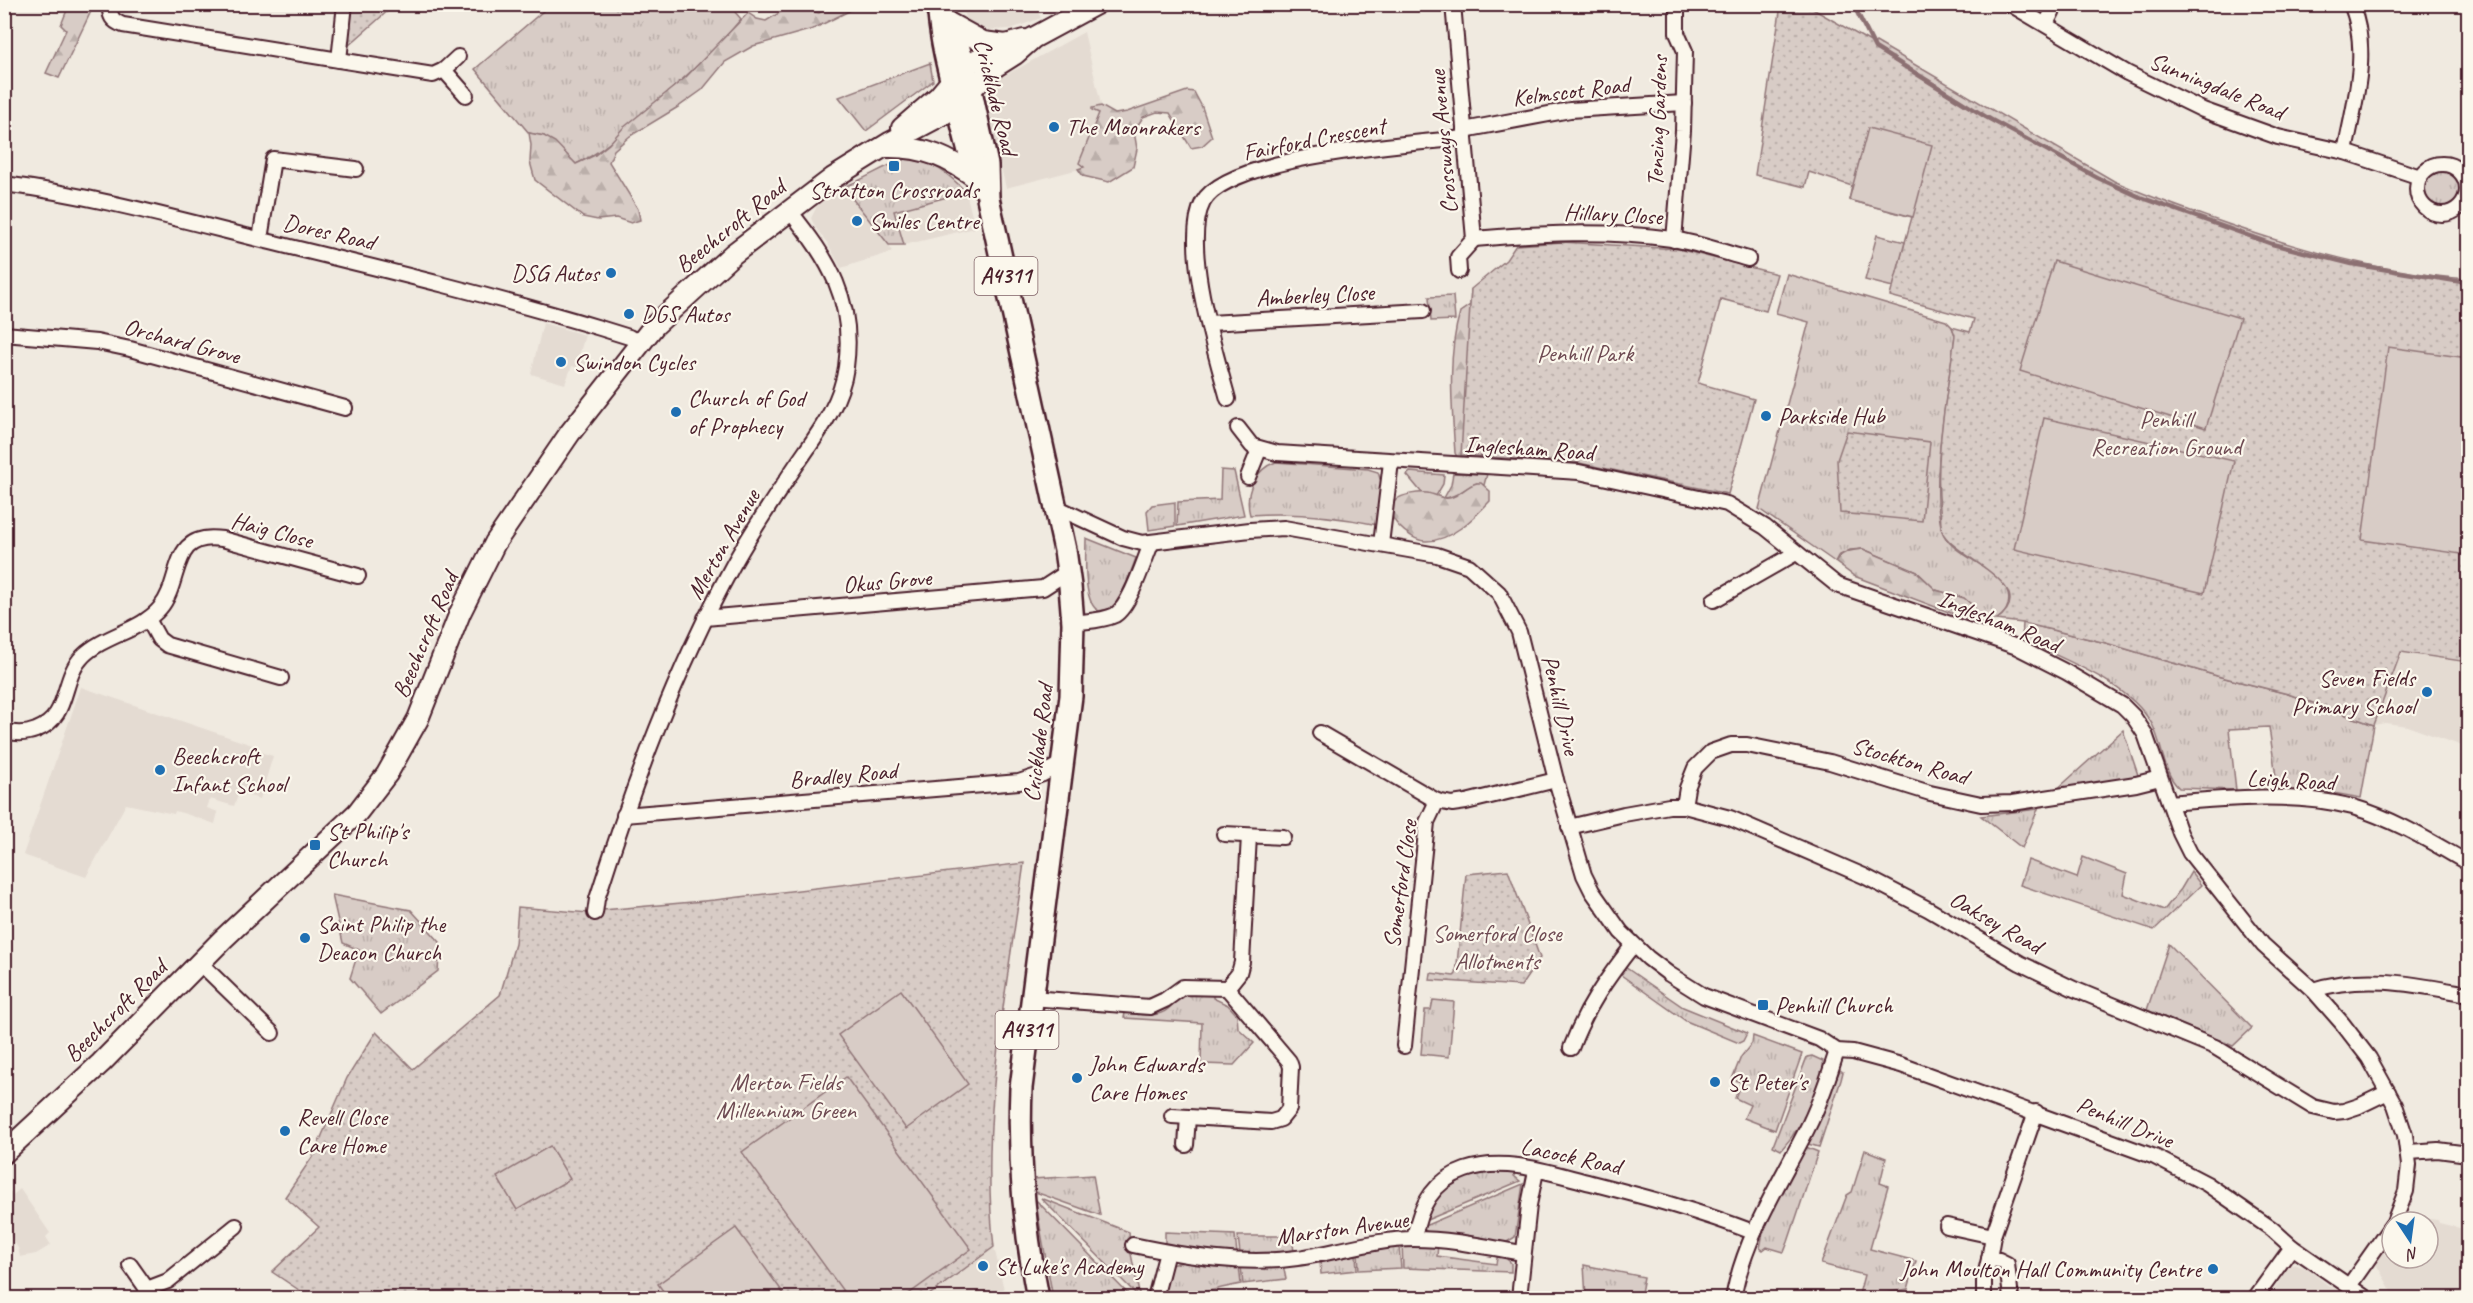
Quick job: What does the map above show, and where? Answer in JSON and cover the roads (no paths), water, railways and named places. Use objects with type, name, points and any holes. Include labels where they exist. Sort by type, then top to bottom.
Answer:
[{"type":"main road","points":[[958,73],[1005,45],[1033,38],[1096,4]]},
{"type":"main road","points":[[940,13],[983,42],[1005,45]]},
{"type":"main road","name":"Cricklade Road","points":[[940,13],[942,47],[958,73],[987,165],[984,189],[1056,507],[1068,571],[1073,623],[1071,696],[1031,998],[1022,1088],[1020,1149],[1024,1222],[1038,1299]]},
{"type":"main road","name":"Beechcroft Road","points":[[4,1153],[121,1043],[199,962],[357,813],[387,774],[418,719],[460,613],[495,543],[534,483],[639,343],[694,287],[789,210],[833,178],[887,144],[944,114],[996,66],[1015,54],[1033,38]]},
{"type":"main road","name":"Beechcroft Road","points":[[887,144],[939,96],[958,73]]},
{"type":"main road","points":[[887,144],[930,151],[954,163],[984,189]]},
{"type":"street","points":[[110,4],[111,16],[123,25],[433,75],[444,70],[458,57]]},
{"type":"street","points":[[339,60],[345,4]]},
{"type":"street","name":"Crossways Avenue","points":[[1453,4],[1474,239],[1458,257],[1459,270]]},
{"type":"street","name":"Sunningdale Road","points":[[2010,4],[2127,73],[2203,110],[2278,137],[2345,152],[2420,177]]},
{"type":"street","points":[[2046,24],[2056,4]]},
{"type":"street","points":[[2345,152],[2361,57],[2358,25],[2351,4]]},
{"type":"street","name":"Tenzing Gardens","points":[[1674,240],[1684,103],[1685,51],[1677,33],[1677,5]]},
{"type":"street","points":[[444,70],[466,95]]},
{"type":"street","name":"Kelmscot Road","points":[[1465,134],[1570,110],[1684,103]]},
{"type":"street","name":"Fairford Crescent","points":[[1228,399],[1209,323],[1199,272],[1196,238],[1202,203],[1214,189],[1242,176],[1305,159],[1465,134]]},
{"type":"street","points":[[260,239],[273,159],[356,169]]},
{"type":"street","name":"Dores Road","points":[[4,184],[57,192],[508,300],[629,337],[639,343]]},
{"type":"street","name":"Merton Avenue","points":[[595,913],[597,899],[624,815],[705,618],[756,526],[830,414],[846,369],[847,326],[839,289],[822,252],[789,210]]},
{"type":"street","name":"Hillary Close","points":[[1474,239],[1568,233],[1674,240],[1748,259]]},
{"type":"street","name":"Amberley Close","points":[[1209,323],[1423,311]]},
{"type":"street","name":"Orchard Grove","points":[[4,334],[97,342],[130,349],[345,408]]},
{"type":"street","points":[[1238,428],[1246,440],[1259,450],[1391,462],[1381,544]]},
{"type":"street","points":[[1248,477],[1259,450]]},
{"type":"street","name":"Inglesham Road","points":[[1391,462],[1557,469],[1668,490],[1727,504],[1741,511],[1837,585],[1999,639],[2122,705],[2145,734],[2184,843],[2210,881],[2264,945],[2313,990],[2359,1045],[2388,1092],[2400,1118],[2409,1152],[2406,1191],[2399,1210]]},
{"type":"street","name":"Penhill Drive","points":[[1056,507],[1124,538],[1151,543],[1250,530],[1284,528],[1381,544],[1461,562],[1480,574],[1499,593],[1514,620],[1523,644],[1556,780],[1581,868],[1592,891],[1633,945],[1669,974],[1704,996],[1819,1039],[1837,1051],[1853,1052],[1901,1065],[2136,1149],[2177,1168],[2236,1204],[2366,1299]]},
{"type":"street","name":"Haig Close","points":[[4,731],[31,732],[50,723],[57,716],[74,671],[83,655],[148,619],[164,602],[183,552],[202,538],[222,539],[357,576]]},
{"type":"street","points":[[1073,623],[1107,618],[1120,611],[1130,595],[1151,543]]},
{"type":"street","points":[[1714,600],[1796,553]]},
{"type":"street","name":"Okus Grove","points":[[705,618],[1043,588],[1068,571]]},
{"type":"street","points":[[148,619],[159,639],[167,645],[281,678]]},
{"type":"street","name":"Somerford Close","points":[[1320,733],[1437,801],[1452,804],[1556,780]]},
{"type":"street","name":"Stockton Road","points":[[1684,807],[1687,788],[1695,768],[1711,752],[1731,745],[1747,745],[1830,762],[1930,793],[1981,804],[2012,803],[2136,784],[2160,778]]},
{"type":"street","name":"Bradley Road","points":[[624,815],[1019,782],[1043,774],[1062,763]]},
{"type":"street","name":"Leigh Road","points":[[2169,803],[2262,799],[2333,802],[2389,820],[2469,863]]},
{"type":"street","name":"Somerford Close","points":[[1404,1046],[1428,822],[1437,801]]},
{"type":"street","name":"Oaksey Road","points":[[1569,827],[1652,809],[1684,807],[1730,818],[1847,867],[1928,909],[2020,963],[2109,1005],[2216,1047],[2313,1107],[2334,1112],[2344,1111],[2388,1092]]},
{"type":"street","points":[[1224,834],[1283,837]]},
{"type":"street","points":[[1227,988],[1239,973],[1242,962],[1249,836]]},
{"type":"street","points":[[1571,1048],[1599,988],[1633,945]]},
{"type":"street","points":[[199,962],[272,1034]]},
{"type":"street","points":[[2313,990],[2331,984],[2359,981],[2386,982],[2469,994]]},
{"type":"street","points":[[1031,998],[1150,1007],[1183,987],[1227,988],[1288,1060],[1292,1076],[1289,1109],[1281,1119],[1271,1122],[1172,1116]]},
{"type":"street","points":[[1733,1299],[1737,1278],[1753,1232],[1808,1127],[1837,1051]]},
{"type":"street","points":[[1984,1299],[1984,1280],[1993,1236],[2036,1112]]},
{"type":"street","points":[[1186,1145],[1188,1117]]},
{"type":"street","points":[[2409,1152],[2439,1150],[2469,1154]]},
{"type":"street","name":"Lacock Road","points":[[1414,1239],[1421,1208],[1436,1189],[1457,1173],[1474,1167],[1496,1164],[1656,1198],[1753,1232]]},
{"type":"street","points":[[1519,1299],[1523,1253],[1536,1171]]},
{"type":"street","points":[[130,1265],[146,1294],[168,1281],[236,1226]]},
{"type":"street","points":[[1947,1226],[1993,1236]]},
{"type":"street","name":"Marston Avenue","points":[[1133,1245],[1167,1252],[1243,1260],[1281,1260],[1363,1244],[1414,1239],[1439,1240],[1523,1253]]},
{"type":"street","name":"Inglesham Road","points":[[2349,1286],[2380,1242]]},
{"type":"street","points":[[2255,1299],[2292,1247]]},
{"type":"street","points":[[1155,1299],[1167,1252]]},
{"type":"street","points":[[1989,1259],[2007,1264],[2011,1299]]},
{"type":"waterway","points":[[1853,4],[1875,48],[1986,117],[2098,178],[2140,197],[2272,244],[2352,264],[2468,283]]},
{"type":"place","name":"The Moonrakers","points":[[1054,127]]},
{"type":"place","name":"Stratton Crossroads","points":[[894,166]]},
{"type":"place","name":"Smiles Centre","points":[[857,221]]},
{"type":"place","name":"DSG Autos","points":[[611,273]]},
{"type":"place","name":"DGS Autos","points":[[629,314]]},
{"type":"place","name":"Swindon Cycles","points":[[561,362]]},
{"type":"place","name":"Church of God of Prophecy","points":[[676,412]]},
{"type":"place","name":"Parkside Hub","points":[[1766,416]]},
{"type":"place","name":"Seven Fields Primary School","points":[[2427,692]]},
{"type":"place","name":"Beechcroft Infant School","points":[[160,770]]},
{"type":"place","name":"St Philip's Church","points":[[315,845]]},
{"type":"place","name":"Saint Philip the Deacon Church","points":[[305,938]]},
{"type":"place","name":"Penhill Church","points":[[1763,1005]]},
{"type":"place","name":"John Edwards Care Homes","points":[[1077,1078]]},
{"type":"place","name":"St Peter's","points":[[1715,1082]]},
{"type":"place","name":"Revell Close Care Home","points":[[285,1131]]},
{"type":"place","name":"St Luke's Academy","points":[[983,1266]]},
{"type":"place","name":"John Moulton Hall Community Centre","points":[[2213,1269]]},
{"type":"park label","name":"Penhill Park","points":[[1585,353]]},
{"type":"park label","name":"Penhill Recreation Ground","points":[[2166,433]]},
{"type":"park label","name":"Somerford Close Allotments","points":[[1497,947]]},
{"type":"park label","name":"Merton Fields Millennium Green","points":[[786,1096]]}]
